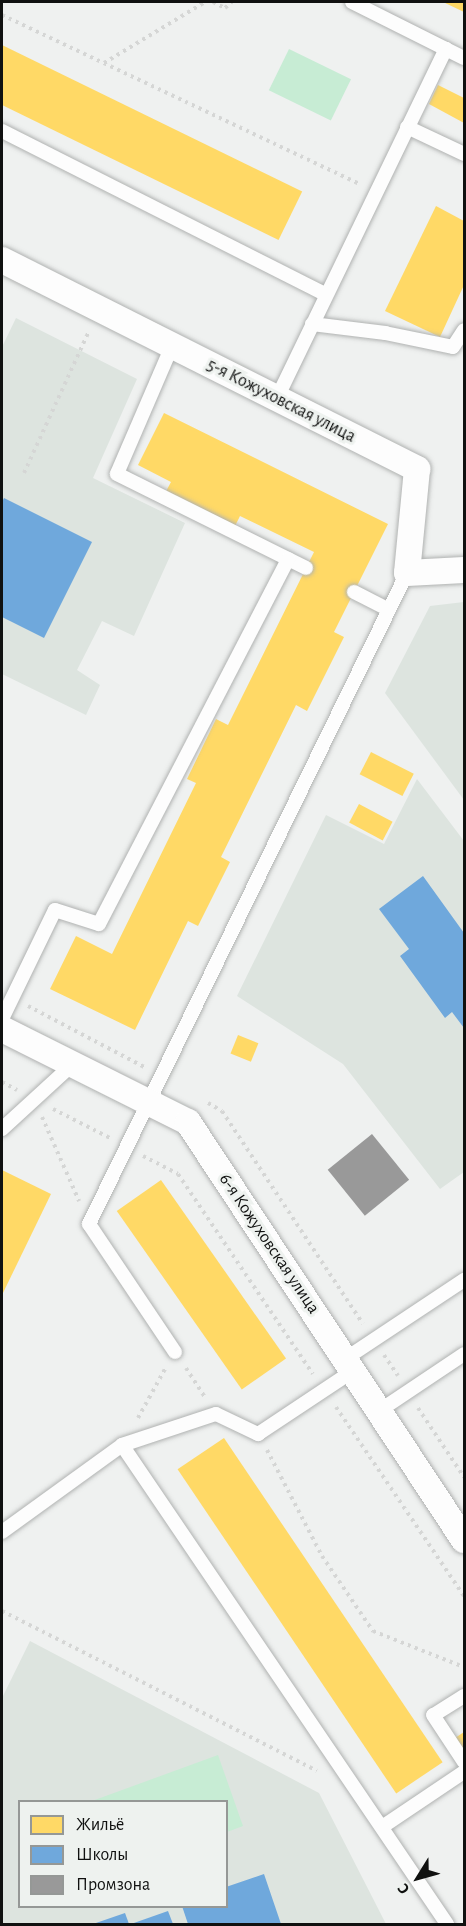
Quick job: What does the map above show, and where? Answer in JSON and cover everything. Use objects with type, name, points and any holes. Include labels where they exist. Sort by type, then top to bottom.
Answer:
[{"type":"street","name":"5-я Кожуховская улица","points":[[2,260],[417,469],[407,573]]},
{"type":"street","points":[[407,573],[465,570]]},
{"type":"street","name":"6-я Кожуховская улица","points":[[2,1029],[188,1122],[465,1540]]},
{"type":"lane","points":[[351,2],[465,58]]},
{"type":"lane","points":[[277,398],[446,49]]},
{"type":"lane","points":[[407,127],[465,154]]},
{"type":"lane","points":[[2,130],[326,295]]},
{"type":"lane","points":[[312,324],[385,333],[453,347],[465,330]]},
{"type":"lane","points":[[172,346],[117,474],[306,568]]},
{"type":"lane","points":[[2,1019],[55,910],[99,924],[288,559]]},
{"type":"lane","points":[[175,1352],[89,1224],[407,573]]},
{"type":"lane","points":[[354,592],[390,610]]},
{"type":"lane","points":[[2,1129],[73,1064]]},
{"type":"lane","points":[[2,1532],[122,1445],[216,1413],[258,1434],[325,1390],[349,1365],[465,1280]]},
{"type":"lane","points":[[379,1411],[465,1354]]},
{"type":"lane","points":[[122,1445],[447,1924]]},
{"type":"lane","points":[[465,1696],[433,1715],[465,1762]]},
{"type":"lane","points":[[382,1827],[465,1772]]},
{"type":"path","points":[[104,63],[205,2]]},
{"type":"path","points":[[213,2],[225,8],[232,2]]},
{"type":"path","points":[[2,15],[358,181],[354,191]]},
{"type":"path","points":[[24,473],[90,327]]},
{"type":"path","points":[[2,1082],[178,1174],[465,1596]]},
{"type":"path","points":[[34,1099],[89,1224]]},
{"type":"path","points":[[122,1445],[175,1352],[216,1413]]},
{"type":"path","points":[[258,1434],[322,1556],[374,1631],[465,1667]]},
{"type":"path","points":[[2,1611],[358,1792]]},
{"type":"shaded area","points":[[16,318],[137,379],[93,478],[185,523],[134,636],[102,621],[77,670],[100,685],[86,715],[2,674],[2,347]]},
{"type":"shaded area","points":[[464,602],[464,800],[385,693],[430,606]]},
{"type":"shaded area","points":[[417,779],[464,841],[464,1172],[440,1189],[343,1064],[237,996],[326,815],[384,844]]},
{"type":"shaded area","points":[[30,1641],[319,1793],[386,1924],[2,1924],[2,1698]]},
{"type":"green space","points":[[289,49],[351,79],[331,121],[269,90]]},
{"type":"green space","points":[[218,1755],[243,1826],[228,1832],[228,1800],[95,1800]]},
{"type":"building: Жильё","points":[[443,2],[464,2],[464,12]]},
{"type":"building: Жильё","points":[[2,45],[302,191],[279,240],[2,105]]},
{"type":"building: Жильё","points":[[438,85],[464,98],[464,123],[429,104]]},
{"type":"building: Жильё","points":[[436,206],[464,221],[464,285],[440,337],[385,311]]},
{"type":"building: Жильё","points":[[164,413],[388,524],[334,632],[344,637],[307,711],[296,705],[221,857],[230,862],[198,926],[188,921],[135,1030],[50,989],[76,936],[112,954],[196,783],[187,779],[216,719],[228,725],[314,552],[240,516],[233,530],[164,495],[171,482],[138,465]]},
{"type":"building: Жильё","points":[[371,752],[414,774],[402,796],[360,774]]},
{"type":"building: Жильё","points":[[359,804],[393,822],[383,840],[349,823]]},
{"type":"building: Жильё","points":[[238,1035],[258,1043],[251,1062],[231,1054]]},
{"type":"building: Жильё","points":[[2,1170],[51,1194],[2,1295]]},
{"type":"building: Жильё","points":[[161,1180],[286,1359],[242,1390],[117,1211]]},
{"type":"building: Жильё","points":[[224,1438],[443,1762],[396,1793],[178,1469]]},
{"type":"building: Жильё","points":[[464,1732],[464,1753],[455,1738]]},
{"type":"building: Школы","points":[[4,498],[92,542],[44,638],[2,617],[2,502]]},
{"type":"building: Школы","points":[[423,876],[464,933],[464,1028],[452,1012],[445,1018],[400,956],[409,949],[379,909]]},
{"type":"building: Школы","points":[[264,1874],[281,1924],[188,1924],[183,1908],[228,1908],[228,1886]]},
{"type":"building: Школы","points":[[168,1911],[173,1924],[131,1924]]},
{"type":"building: Школы","points":[[125,1913],[129,1924],[93,1924]]},
{"type":"building: Промзона","points":[[372,1134],[409,1180],[365,1216],[328,1170]]}]
